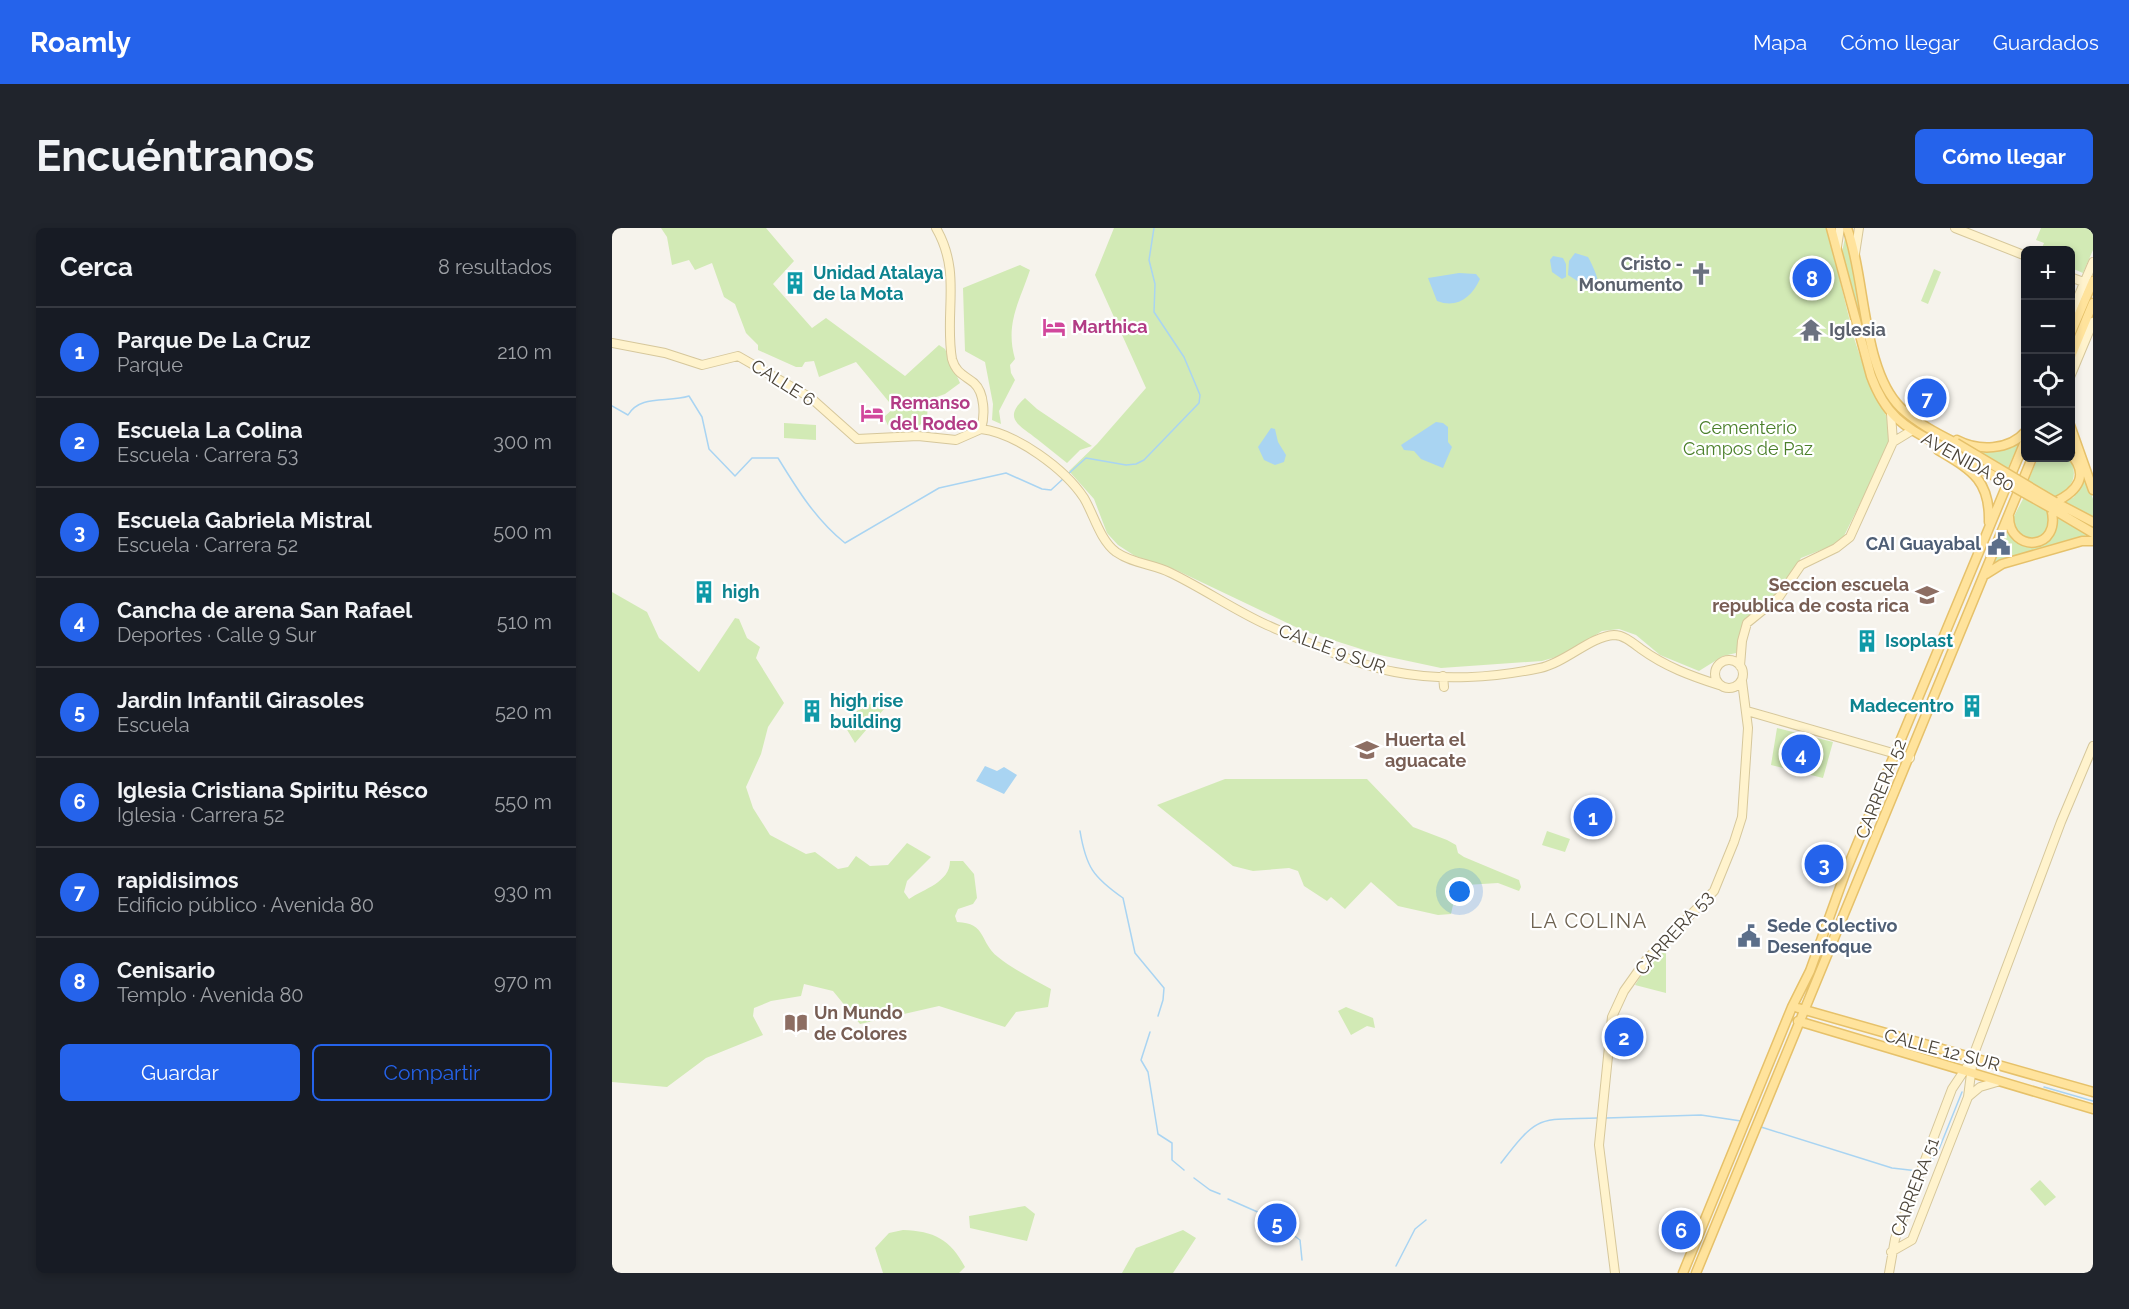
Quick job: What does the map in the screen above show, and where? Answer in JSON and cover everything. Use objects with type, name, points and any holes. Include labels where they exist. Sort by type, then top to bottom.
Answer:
[{"type":"main road","name":"AVENIDA 80","points":[[1831,228],[1871,376],[1891,414],[1911,431],[2053,505],[2093,522]]},
{"type":"main road","name":"AVENIDA 80","points":[[1847,228],[1855,254],[1883,382],[1900,406],[1915,419],[2053,505],[2093,533]]},
{"type":"main road","points":[[2075,323],[2091,284]]},
{"type":"main road","points":[[2072,354],[2093,303]]},
{"type":"main road","points":[[1915,419],[1962,442],[1978,447],[2002,445],[2021,435]]},
{"type":"main road","points":[[1911,431],[1923,442],[1965,466],[1982,483],[1988,501],[1987,533]]},
{"type":"main road","points":[[2075,439],[2093,490]]},
{"type":"main road","name":"CARRERA 52","points":[[1683,1273],[1792,1007],[1810,970],[1846,871],[2021,449]]},
{"type":"main road","points":[[2010,517],[2009,525],[2014,534],[2026,542],[2045,540],[2052,530],[2053,505],[2071,493],[2079,481],[2078,465],[2075,460]]},
{"type":"main road","name":"CARRERA 52","points":[[1696,1273],[1798,1021],[2010,517],[2031,462]]},
{"type":"main road","points":[[1982,579],[1989,570],[2002,564],[2082,541],[2093,541]]},
{"type":"main road","name":"CALLE 12 SUR","points":[[1792,1007],[2093,1092]]},
{"type":"main road","name":"CALLE 12 SUR","points":[[1798,1021],[2093,1109]]},
{"type":"street","points":[[936,228],[946,247],[952,272],[952,359],[958,372],[980,391],[983,415],[981,429]]},
{"type":"street","points":[[1837,247],[1840,228]]},
{"type":"street","points":[[1855,254],[1859,228]]},
{"type":"street","points":[[1955,228],[2021,254]]},
{"type":"street","points":[[2075,308],[2091,284],[2093,262]]},
{"type":"street","points":[[2075,279],[2091,284]]},
{"type":"street","points":[[2075,365],[2093,322]]},
{"type":"street","name":"CALLE 6","points":[[612,343],[665,353],[702,365],[738,356],[811,398],[857,439],[918,436],[951,441],[970,436],[981,429]]},
{"type":"street","points":[[1730,688],[1742,681],[1743,674],[1738,661],[1744,631],[1753,617],[1779,597],[1802,565],[1836,548],[1850,537],[1893,442],[1891,414]]},
{"type":"street","name":"CALLE 9 SUR","points":[[981,429],[1013,440],[1066,476],[1083,498],[1111,548],[1137,562],[1170,572],[1267,625],[1363,663],[1394,672],[1443,676],[1505,674],[1542,668],[1566,659],[1601,638],[1612,635],[1629,640],[1674,669],[1719,685]]},
{"type":"street","points":[[1893,442],[1911,431]]},
{"type":"street","points":[[1703,679],[1716,670],[1722,662],[1738,661]]},
{"type":"street","points":[[1716,670],[1719,685],[1730,688],[1743,699]]},
{"type":"street","points":[[1443,676],[1444,687]]},
{"type":"street","name":"CARRERA 53","points":[[1614,1270],[1600,1167],[1601,1117],[1606,1098],[1612,1017],[1619,1000],[1646,960],[1714,891],[1734,842],[1742,817],[1747,711],[1743,699],[1742,681]]},
{"type":"street","points":[[1747,711],[1910,758]]},
{"type":"street","name":"CARRERA 51","points":[[1891,1252],[1912,1240],[1968,1097],[1968,1072],[1972,1059],[2061,822],[2093,746]]},
{"type":"street","name":"CARRERA 51","points":[[1891,1252],[1952,1089],[1968,1072]]},
{"type":"street","points":[[1968,1097],[1980,1087],[1997,1082]]},
{"type":"street","points":[[1889,1273],[1891,1252]]},
{"type":"green space","points":[[661,228],[766,228],[794,261],[773,284],[812,328],[826,318],[905,376],[939,345],[945,349],[960,383],[945,394],[928,400],[927,420],[914,429],[890,430],[884,417],[894,408],[856,362],[819,377],[814,361],[805,362],[802,367],[796,367],[758,350],[758,345],[746,333],[735,304],[724,297],[712,263],[695,270],[689,260],[672,265],[667,237]]},
{"type":"green space","name":"Cementerio Campos de Paz","points":[[1114,228],[1827,228],[1854,338],[1870,386],[1887,417],[1889,445],[1841,542],[1801,558],[1778,594],[1743,629],[1736,653],[1723,656],[1699,671],[1660,655],[1636,635],[1619,629],[1602,631],[1563,655],[1542,661],[1441,668],[1380,655],[1304,631],[1176,570],[1135,556],[1118,545],[1107,533],[1094,499],[1069,471],[1097,444],[1146,388],[1095,275]]},
{"type":"green space","points":[[2041,228],[2093,228],[2093,250],[2083,273],[2075,270],[2075,246],[2043,246],[2044,243],[2036,240]]},
{"type":"green space","points":[[1846,233],[1861,309],[1876,362],[1898,408],[1914,425],[1911,428],[1894,414],[1879,390],[1842,252]]},
{"type":"green space","points":[[1020,265],[1030,270],[1012,324],[1012,346],[1015,359],[1010,365],[1015,380],[999,411],[1001,424],[992,420],[993,404],[985,362],[965,351],[963,288]]},
{"type":"green space","points":[[1934,269],[1941,272],[1928,304],[1921,301]]},
{"type":"green space","points":[[1025,398],[1037,409],[1092,446],[1080,450],[1067,463],[1016,422],[1014,411]]},
{"type":"green space","points":[[784,423],[816,425],[816,440],[784,438]]},
{"type":"green space","points":[[2020,441],[2007,470],[1967,448]]},
{"type":"green space","points":[[2075,446],[2093,499],[2093,520],[2062,503],[2074,497],[2081,480],[2075,461]]},
{"type":"green space","points":[[2036,462],[2072,462],[2074,471],[2072,482],[2054,498],[2027,483]]},
{"type":"green space","points":[[2024,497],[2050,511],[2051,526],[2040,538],[2022,536],[2011,522]]},
{"type":"green space","points":[[2056,515],[2093,537],[2007,558],[1989,566],[2007,528],[2020,544],[2036,546],[2053,537]]},
{"type":"green space","points":[[612,592],[647,612],[659,638],[699,672],[735,618],[739,619],[747,638],[760,647],[756,658],[784,703],[768,727],[761,754],[746,787],[753,808],[770,835],[806,854],[815,852],[838,869],[848,867],[856,856],[870,866],[888,865],[907,843],[931,857],[907,881],[904,892],[909,899],[941,880],[949,868],[950,861],[963,861],[974,874],[977,898],[973,904],[958,909],[955,916],[957,922],[973,926],[998,957],[1051,989],[1048,1007],[1016,1012],[1005,1027],[939,1006],[860,1024],[833,991],[804,984],[801,996],[771,1001],[754,1008],[753,1016],[763,1035],[706,1058],[667,1087],[612,1082]]},
{"type":"green space","points":[[874,702],[890,702],[855,743],[846,728],[857,711]]},
{"type":"green space","points":[[1777,728],[1833,742],[1823,778],[1771,765]]},
{"type":"green space","points":[[1225,779],[1367,779],[1413,827],[1456,845],[1458,853],[1464,857],[1519,880],[1521,887],[1519,891],[1498,883],[1466,885],[1456,906],[1453,905],[1451,914],[1438,915],[1398,906],[1371,882],[1345,909],[1331,897],[1327,901],[1304,886],[1298,871],[1289,868],[1253,871],[1233,866],[1157,805]]},
{"type":"green space","points":[[1547,831],[1570,839],[1565,852],[1542,845]]},
{"type":"green space","points":[[1664,946],[1666,950],[1666,993],[1635,985],[1656,952]]},
{"type":"green space","points":[[1346,1007],[1373,1018],[1375,1028],[1367,1026],[1351,1035],[1338,1011]]},
{"type":"green space","points":[[2040,1180],[2056,1197],[2045,1206],[2030,1189]]},
{"type":"green space","points":[[1025,1206],[1035,1214],[1027,1241],[970,1228],[969,1216]]},
{"type":"green space","points":[[903,1230],[924,1232],[940,1238],[947,1243],[965,1267],[959,1273],[883,1273],[875,1248],[889,1233]]},
{"type":"green space","points":[[1183,1230],[1196,1238],[1173,1273],[1122,1273],[1136,1248]]},
{"type":"water","points":[[1575,253],[1588,257],[1594,270],[1598,282],[1591,290],[1581,290],[1579,282],[1568,275],[1569,261]]},
{"type":"water","points":[[1553,256],[1563,258],[1566,264],[1566,277],[1562,279],[1552,272],[1550,260]]},
{"type":"water","points":[[1459,273],[1476,274],[1480,279],[1473,291],[1457,302],[1437,301],[1428,278]]},
{"type":"water","points":[[1436,422],[1448,427],[1448,442],[1452,447],[1443,468],[1421,459],[1414,451],[1404,450],[1401,445]]},
{"type":"water","points":[[1271,428],[1275,429],[1278,442],[1286,455],[1284,462],[1275,465],[1264,460],[1258,447]]},
{"type":"water","points":[[985,766],[997,771],[1004,767],[1017,775],[1004,794],[976,781]]},
{"type":"waterway","points":[[1067,475],[1086,458],[1126,465],[1144,460],[1199,403],[1200,395],[1184,357],[1154,312],[1155,284],[1149,260],[1154,228]]},
{"type":"waterway","points":[[612,406],[628,415],[640,404],[689,396],[702,417],[709,449],[735,476],[752,458],[778,458],[816,514],[845,543],[939,488],[1006,473],[1042,489],[1051,490],[1064,478]]},
{"type":"waterway","points":[[1080,831],[1085,854],[1092,870],[1104,884],[1123,898],[1135,953],[1164,988],[1158,1016]]},
{"type":"waterway","points":[[1150,1032],[1141,1060],[1148,1072],[1158,1134],[1172,1143],[1172,1160],[1184,1170]]},
{"type":"waterway","points":[[2044,1087],[2093,1101]]},
{"type":"waterway","points":[[1925,1168],[1937,1154],[1962,1092]]},
{"type":"waterway","points":[[1606,1118],[1701,1115],[1741,1121]]},
{"type":"waterway","points":[[1501,1163],[1524,1135],[1542,1122],[1598,1118]]},
{"type":"waterway","points":[[1761,1127],[1892,1168],[1918,1171]]},
{"type":"waterway","points":[[1194,1178],[1210,1190],[1220,1194]]},
{"type":"waterway","points":[[1228,1199],[1269,1217],[1300,1240],[1302,1260]]},
{"type":"waterway","points":[[1396,1266],[1415,1229],[1426,1220]]},
{"type":"place","name":"Cristo - Monumento","points":[[1701,274]]},
{"type":"place","name":"Cenisario","points":[[1812,278]]},
{"type":"place","name":"Unidad Atalaya de la Mota","points":[[795,283]]},
{"type":"place","name":"Marthica","points":[[1054,327]]},
{"type":"place","name":"Iglesia","points":[[1811,330]]},
{"type":"place","name":"rapidisimos","points":[[1927,398]]},
{"type":"place","name":"Remanso del Rodeo","points":[[872,413]]},
{"type":"place","name":"CAI Guayabal","points":[[1999,544]]},
{"type":"place","name":"high","points":[[704,592]]},
{"type":"place","name":"Seccion escuela republica de costa rica","points":[[1927,595]]},
{"type":"place","name":"Isoplast","points":[[1867,641]]},
{"type":"place","name":"Madecentro","points":[[1972,706]]},
{"type":"place","name":"high rise building","points":[[812,711]]},
{"type":"place","name":"Huerta el aguacate","points":[[1367,750]]},
{"type":"place","name":"Cancha de arena San Rafael","points":[[1801,754]]},
{"type":"place","name":"Parque De La Cruz","points":[[1593,817]]},
{"type":"place","name":"Escuela Gabriela Mistral","points":[[1824,864]]},
{"type":"place","name":"Sede Colectivo Desenfoque","points":[[1749,936]]},
{"type":"place","name":"Un Mundo de Colores","points":[[796,1023]]},
{"type":"place","name":"Escuela La Colina","points":[[1624,1037]]},
{"type":"place","name":"Jardin Infantil Girasoles","points":[[1277,1223]]},
{"type":"place","name":"Iglesia Cristiana Spiritu Résco","points":[[1681,1230]]},
{"type":"district","name":"LA COLINA","points":[[1589,921]]}]
